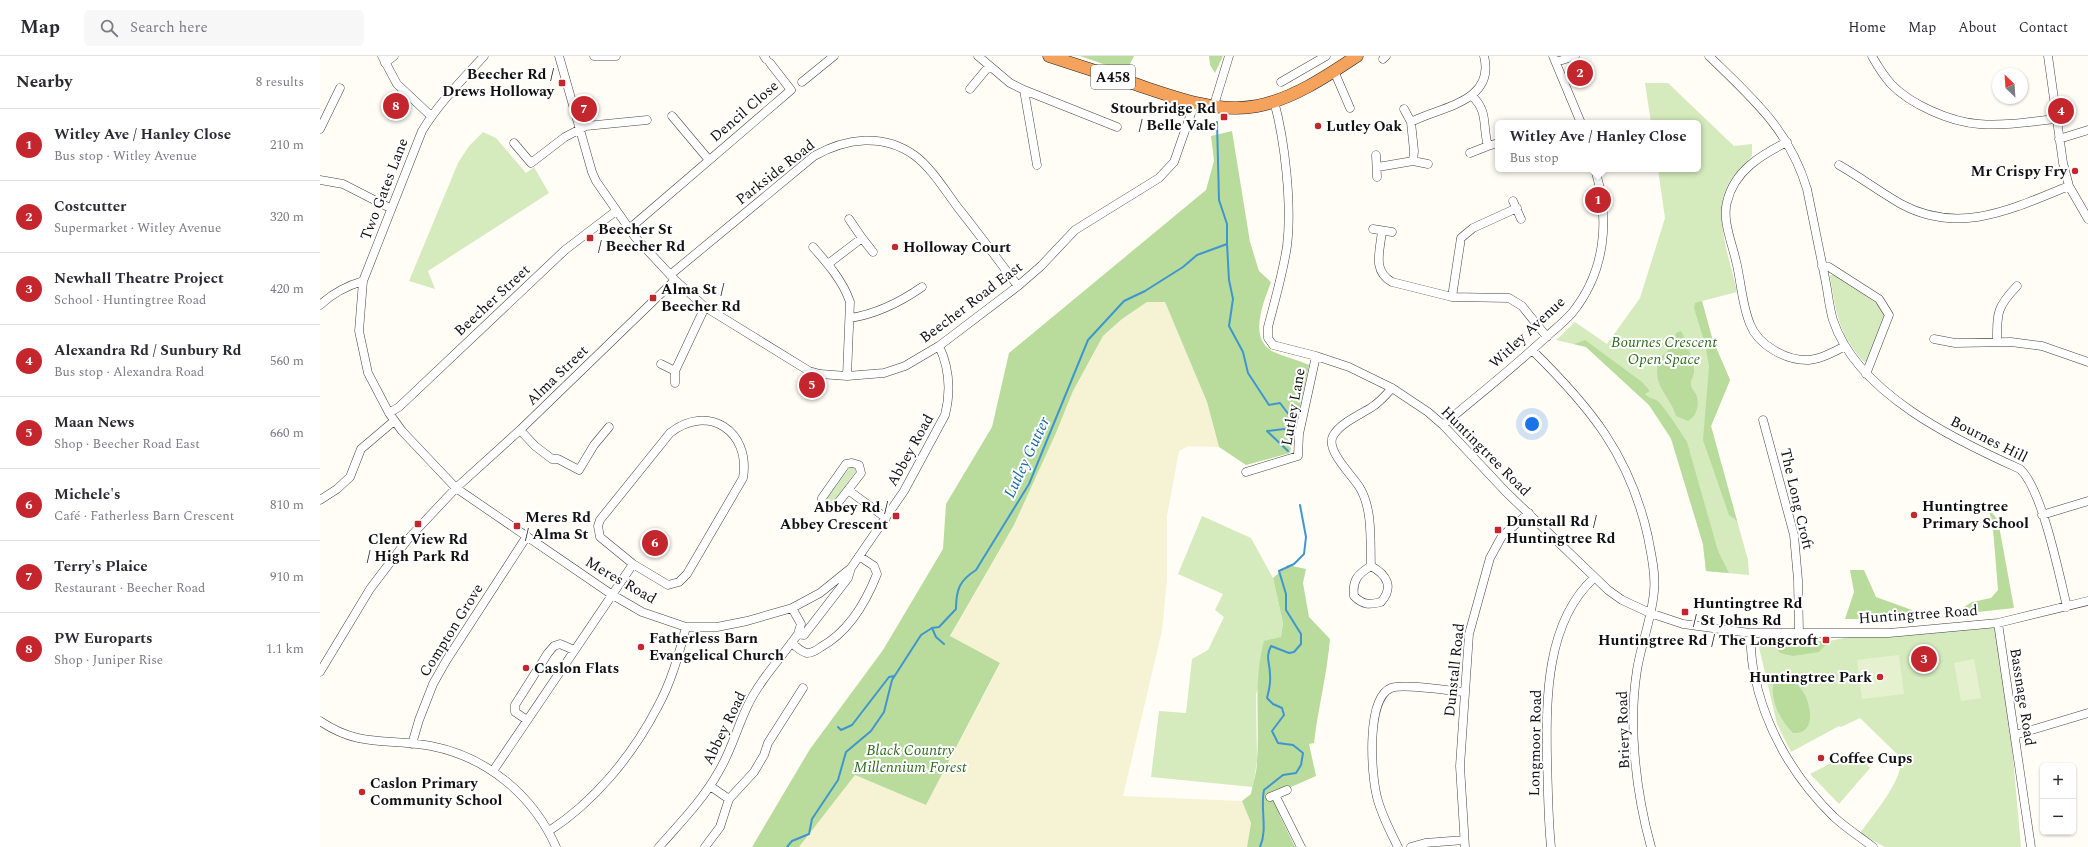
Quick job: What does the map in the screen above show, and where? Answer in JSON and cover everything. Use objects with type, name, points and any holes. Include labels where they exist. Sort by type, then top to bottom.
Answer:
[{"type":"highway","name":"A458","points":[[1049,56],[1177,98],[1214,105],[1244,108],[1274,101],[1297,91],[1334,71],[1357,56]]},
{"type":"street","points":[[394,56],[384,60],[397,84],[431,116]]},
{"type":"street","name":"Two Gates Lane","points":[[363,281],[417,141],[431,116],[484,56]]},
{"type":"street","name":"Beecher Road East","points":[[559,56],[579,129],[596,181],[629,229],[673,278],[705,307],[809,371],[820,374],[847,376],[863,376],[884,373],[905,366],[939,346],[1018,286],[1041,266],[1075,230],[1144,188],[1174,162],[1195,102]]},
{"type":"street","points":[[594,56],[616,56]]},
{"type":"street","points":[[802,82],[834,56]]},
{"type":"street","points":[[978,56],[1010,82],[1024,90],[1117,127]]},
{"type":"street","points":[[1214,105],[1229,56]]},
{"type":"street","points":[[1281,82],[1326,56]]},
{"type":"street","points":[[1410,122],[1472,96],[1482,81],[1484,56]]},
{"type":"street","points":[[1575,56],[1554,59],[1580,120]]},
{"type":"street","points":[[1872,56],[1891,84],[1931,110],[1952,119],[1978,124],[2012,124],[2056,119]]},
{"type":"street","points":[[2048,56],[2059,139],[2070,186],[2088,219]]},
{"type":"street","name":"Bournes Hill","points":[[1713,57],[1773,121],[1787,142],[1800,168],[1806,189],[1833,320],[1845,346],[1866,374],[1885,391],[1939,429],[2020,469],[2028,475],[2042,515],[2067,607]]},
{"type":"street","name":"Dencil Close","points":[[629,229],[791,90],[767,59]]},
{"type":"street","points":[[970,89],[989,66]]},
{"type":"street","points":[[1334,71],[1350,108]]},
{"type":"street","points":[[320,129],[340,88]]},
{"type":"street","points":[[1024,90],[1037,165]]},
{"type":"street","points":[[1472,96],[1478,101],[1485,117],[1488,146]]},
{"type":"street","name":"Huntingtree Road","points":[[1274,101],[1284,151],[1288,210],[1287,246],[1267,333],[1272,345],[1316,356],[1349,367],[1392,388],[1428,412],[1443,425],[1474,460],[1568,550],[1594,578],[1622,600],[1650,613],[1683,624],[1750,633],[1889,633],[1998,623],[2088,601]]},
{"type":"street","points":[[1404,109],[1410,122],[1414,151],[1413,161]]},
{"type":"street","name":"Dencil Close","points":[[672,116],[709,160]]},
{"type":"street","points":[[514,143],[531,162],[565,137],[579,129],[599,124],[647,120]]},
{"type":"street","points":[[2059,139],[2088,130]]},
{"type":"street","name":"Parkside Road","points":[[673,278],[814,156],[835,145],[869,140],[884,141],[915,156],[935,177],[1018,286]]},
{"type":"street","points":[[1787,142],[1750,164],[1739,175],[1726,202],[1726,221],[1750,324],[1766,346],[1780,354],[1794,358],[1808,360],[1823,356],[1845,346]]},
{"type":"street","points":[[1470,153],[1495,144]]},
{"type":"street","points":[[1376,155],[1378,167],[1377,177]]},
{"type":"street","points":[[1378,167],[1413,161],[1428,164]]},
{"type":"street","points":[[1839,166],[1902,204],[1930,214],[1956,218],[1990,216],[2007,211],[2070,186]]},
{"type":"street","name":"Witley Avenue","points":[[1443,425],[1572,314],[1583,296],[1592,278],[1602,247],[1604,218],[1601,191],[1596,172]]},
{"type":"street","points":[[320,180],[343,184],[390,208]]},
{"type":"street","points":[[1452,297],[1461,238],[1473,228],[1515,204],[1521,219]]},
{"type":"street","name":"Beecher Street","points":[[389,413],[399,407],[565,250],[616,211]]},
{"type":"street","points":[[849,219],[873,252]]},
{"type":"street","points":[[1373,229],[1392,232]]},
{"type":"street","points":[[1382,231],[1379,264],[1380,272],[1385,278],[1392,282],[1452,297],[1509,298],[1522,306],[1547,337]]},
{"type":"street","points":[[828,264],[862,238]]},
{"type":"street","points":[[813,247],[828,264],[846,290],[850,302],[847,376]]},
{"type":"street","points":[[1822,266],[1829,267],[1879,299],[1889,315],[1866,374]]},
{"type":"street","name":"Alma Street","points":[[320,672],[370,589],[399,548],[456,488],[520,430],[673,278]]},
{"type":"street","points":[[320,305],[331,295],[348,285],[363,281]]},
{"type":"street","name":"Meres Road","points":[[363,281],[359,331],[366,367],[394,421],[456,488],[611,594],[642,612],[686,627],[725,626],[769,616],[792,608],[820,593],[851,568]]},
{"type":"street","points":[[1997,341],[1997,318],[2002,302],[2017,286]]},
{"type":"street","points":[[850,318],[871,315],[922,288]]},
{"type":"street","points":[[675,383],[675,371],[705,307]]},
{"type":"street","points":[[1934,338],[1955,343],[1997,341],[2042,346],[2088,362]]},
{"type":"street","name":"Abbey Road","points":[[658,847],[694,807],[710,786],[720,770],[748,705],[769,673],[798,634],[804,635],[848,578],[851,568],[904,491],[945,415],[948,403],[949,378],[945,359],[939,346]]},
{"type":"street","name":"Briery Road","points":[[1532,350],[1559,376],[1593,415],[1608,437],[1637,494],[1653,564],[1654,590],[1637,668],[1633,697],[1634,738],[1639,790],[1651,847]]},
{"type":"street","name":"Lutley Lane","points":[[1246,472],[1298,456],[1299,434],[1316,356]]},
{"type":"street","points":[[661,364],[675,371]]},
{"type":"street","points":[[1371,566],[1367,505],[1360,488],[1334,453],[1331,441],[1332,437],[1340,428],[1374,406],[1392,388]]},
{"type":"street","points":[[703,420],[724,427],[737,440],[741,448],[745,466],[743,478],[687,574],[679,582],[668,585],[633,564],[600,537],[598,526],[600,520],[670,433],[687,422],[703,420]]},
{"type":"street","name":"The Long Croft","points":[[1763,420],[1794,535],[1798,580],[1799,633]]},
{"type":"street","points":[[320,500],[350,477],[361,449],[394,421]]},
{"type":"street","points":[[520,430],[535,446],[552,459],[558,459],[578,470],[594,445],[610,427]]},
{"type":"street","points":[[852,462],[859,465],[861,473],[848,490],[834,508],[827,509],[822,504],[822,498],[846,464],[852,462]]},
{"type":"street","points":[[848,490],[886,518]]},
{"type":"street","points":[[2042,515],[2088,501]]},
{"type":"street","name":"Dunstall Road","points":[[1465,843],[1460,766],[1469,634],[1490,558],[1502,536],[1529,513]]},
{"type":"street","name":"Compton Grove","points":[[412,744],[419,720],[433,684],[446,661],[527,536]]},
{"type":"street","points":[[791,643],[803,652],[808,653],[814,651],[830,642],[842,631],[853,617],[877,574],[874,566],[859,556]]},
{"type":"street","points":[[493,771],[611,594],[633,564]]},
{"type":"street","points":[[1371,566],[1382,573],[1389,585],[1388,592],[1381,602],[1367,604],[1360,602],[1354,596],[1353,585],[1355,579],[1361,572],[1371,566]]},
{"type":"street","name":"Longmoor Road","points":[[1551,847],[1547,775],[1548,689],[1554,655],[1562,626],[1581,590],[1594,578]]},
{"type":"street","points":[[792,608],[800,624],[798,634]]},
{"type":"street","name":"Bassnage Road","points":[[1998,623],[2031,847]]},
{"type":"street","points":[[549,832],[571,817],[587,801],[603,784],[641,735],[658,708],[668,685],[686,627]]},
{"type":"street","points":[[1750,633],[1754,672],[1769,726],[1779,745],[1814,796],[1834,817],[1873,847]]},
{"type":"street","points":[[527,720],[515,712],[514,705],[548,653],[554,646],[560,644],[574,650]]},
{"type":"street","points":[[1398,847],[1385,819],[1374,784],[1374,717],[1378,702],[1382,695],[1392,687],[1464,692]]},
{"type":"street","points":[[705,847],[720,827],[729,799],[754,772],[764,756],[768,743],[803,688]]},
{"type":"street","points":[[2015,735],[2088,713]]},
{"type":"street","points":[[320,721],[340,734],[362,740],[430,746],[456,753],[493,771],[530,804],[549,832],[556,847]]},
{"type":"street","name":"Abbey Road","points":[[710,786],[729,799]]},
{"type":"street","points":[[1287,790],[1273,796],[1301,847]]},
{"type":"street","points":[[1411,847],[1425,844],[1465,843]]},
{"type":"shaded area","points":[[1147,302],[1165,302],[1207,402],[1219,447],[1189,446],[1179,451],[1167,516],[1167,580],[1162,631],[1123,796],[1242,801],[1251,823],[1247,847],[799,847],[855,775],[926,805],[1000,664],[950,637],[1014,525],[1056,433],[1073,391],[1103,336],[1122,319]]},
{"type":"green space","points":[[1080,56],[1134,56],[1126,72]]},
{"type":"green space","points":[[1209,56],[1223,56],[1215,73],[1210,65]]},
{"type":"green space","name":"Bournes Crescent Open Space","points":[[1645,83],[1668,83],[1734,146],[1752,144],[1752,156],[1730,181],[1722,207],[1724,236],[1737,292],[1702,301],[1712,338],[1730,380],[1711,426],[1748,560],[1749,575],[1706,571],[1703,544],[1671,439],[1649,405],[1586,347],[1556,340],[1575,322],[1607,344],[1640,298],[1665,218],[1658,172],[1701,172],[1701,120],[1651,120]]},
{"type":"green space","name":"Black Country Millennium Forest","points":[[1232,131],[1250,242],[1259,271],[1271,282],[1260,320],[1259,329],[1261,338],[1266,346],[1274,352],[1309,365],[1290,453],[1246,465],[1219,447],[1207,402],[1165,302],[1147,302],[1122,319],[1103,336],[1073,391],[1056,433],[1014,525],[950,636],[1000,663],[926,805],[855,775],[799,847],[752,847],[810,749],[883,650],[943,549],[946,504],[992,427],[1009,353],[1206,190],[1214,161],[1211,136]]},
{"type":"green space","points":[[483,132],[496,138],[526,173],[534,167],[549,193],[428,271],[435,289],[409,281],[458,163],[469,146]]},
{"type":"green space","points":[[1830,275],[1836,275],[1883,308],[1885,318],[1867,361],[1864,362],[1843,332],[1834,301]]},
{"type":"green space","points":[[1702,301],[1712,338],[1730,380],[1711,426],[1737,521],[1729,515],[1703,440],[1709,366],[1705,344],[1694,308],[1695,303]]},
{"type":"green space","points":[[1681,331],[1693,363],[1694,371],[1691,386],[1696,394],[1698,402],[1696,413],[1688,421],[1676,416],[1659,384],[1657,377],[1657,370],[1660,360],[1669,349],[1676,333]]},
{"type":"green space","points":[[1585,340],[1642,382],[1650,391],[1645,394],[1659,402],[1687,442],[1718,551],[1729,573],[1706,571],[1703,544],[1671,438],[1649,405],[1586,347],[1574,344]]},
{"type":"green space","points":[[853,466],[856,471],[832,504],[825,504],[826,499],[850,467]]},
{"type":"green space","points":[[1989,509],[1998,520],[2014,608],[1951,615],[1972,602],[1991,598],[1998,590],[1993,529]]},
{"type":"green space","points":[[1202,516],[1251,538],[1273,578],[1283,623],[1281,637],[1256,694],[1257,761],[1253,787],[1151,777],[1159,711],[1186,713],[1192,659],[1208,650],[1224,617],[1215,610],[1223,594],[1178,574]]},
{"type":"green space","points":[[1288,565],[1306,569],[1303,583],[1309,617],[1330,639],[1314,743],[1309,744],[1316,776],[1273,795],[1280,816],[1295,847],[1247,847],[1251,823],[1242,801],[1251,794],[1256,769],[1258,746],[1258,686],[1261,656],[1264,641],[1281,637],[1283,623],[1273,578]]},
{"type":"green space","points":[[1850,570],[1864,570],[1876,597],[1912,610],[1911,619],[1845,619],[1854,592]]},
{"type":"green space","points":[[1995,625],[2011,735],[2021,847],[1885,847],[1860,833],[1880,807],[1893,785],[1898,775],[1900,757],[1860,718],[1841,727],[1839,726],[1791,752],[1777,724],[1758,643],[1829,641],[1854,636]]},
{"type":"green space","points":[[1829,641],[1819,652],[1793,656],[1780,653],[1773,643]]},
{"type":"green space","name":"Huntingtree Park","points":[[1899,655],[1904,694],[1862,699],[1857,660]]},
{"type":"green space","points":[[1974,659],[1981,698],[1961,701],[1954,663]]},
{"type":"green space","points":[[1786,674],[1803,692],[1809,707],[1810,720],[1805,730],[1800,732],[1793,733],[1783,721],[1774,699],[1773,691],[1776,676]]},
{"type":"green space","points":[[1855,751],[1870,768],[1839,804],[1810,774]]},
{"type":"waterway","name":"Lutley Gutter","points":[[787,847],[792,841],[809,834],[812,819],[838,780],[846,752],[871,731],[884,712],[892,680],[921,635],[932,628],[939,627],[956,609],[957,596],[960,586],[963,581],[976,570],[1029,484],[1088,340],[1124,301],[1145,291],[1183,267],[1197,255],[1227,244],[1227,224],[1219,200],[1217,122]]},
{"type":"waterway","points":[[1227,244],[1229,280],[1233,299],[1229,326],[1243,352],[1248,373],[1269,405],[1280,403],[1293,420],[1292,428],[1267,431],[1288,451]]},
{"type":"waterway","points":[[1260,847],[1264,826],[1264,790],[1283,775],[1296,773],[1301,765],[1303,753],[1293,745],[1278,743],[1272,731],[1284,715],[1282,708],[1273,704],[1267,698],[1270,686],[1268,657],[1271,646],[1289,653],[1294,652],[1301,644],[1301,634],[1286,610],[1286,594],[1279,571],[1294,564],[1304,554],[1306,537],[1300,505]]},
{"type":"waterway","points":[[932,628],[936,637],[944,644]]},
{"type":"waterway","points":[[838,727],[841,730],[852,725],[889,677],[894,676]]},
{"type":"place","name":"Costcutter","points":[[1580,73]]},
{"type":"place","name":"Beecher Rd / Drews Holloway","points":[[562,83]]},
{"type":"place","name":"PW Europarts","points":[[396,106]]},
{"type":"place","name":"Terry's Plaice","points":[[584,109]]},
{"type":"place","name":"Alexandra Rd / Sunbury Rd","points":[[2061,111]]},
{"type":"place","name":"Stourbridge Rd / Belle Vale","points":[[1224,117]]},
{"type":"place","name":"Lutley Oak","points":[[1318,126]]},
{"type":"place","name":"Mr Crispy Fry","points":[[2075,171]]},
{"type":"place","name":"Witley Ave / Hanley Close","points":[[1598,200]]},
{"type":"place","name":"Beecher St / Beecher Rd","points":[[590,238]]},
{"type":"place","name":"Holloway Court","points":[[895,247]]},
{"type":"place","name":"Alma St / Beecher Rd","points":[[653,298]]},
{"type":"place","name":"Maan News","points":[[812,385]]},
{"type":"place","name":"Huntingtree Primary School","points":[[1914,515]]},
{"type":"place","name":"Abbey Rd / Abbey Crescent","points":[[896,516]]},
{"type":"place","name":"Clent View Rd / High Park Rd","points":[[418,524]]},
{"type":"place","name":"Meres Rd / Alma St","points":[[517,526]]},
{"type":"place","name":"Dunstall Rd / Huntingtree Rd","points":[[1498,530]]},
{"type":"place","name":"Michele's","points":[[655,543]]},
{"type":"place","name":"Huntingtree Rd / St Johns Rd","points":[[1685,612]]},
{"type":"place","name":"Huntingtree Rd / The Longcroft","points":[[1826,640]]},
{"type":"place","name":"Fatherless Barn Evangelical Church","points":[[641,647]]},
{"type":"place","name":"Newhall Theatre Project","points":[[1924,659]]},
{"type":"place","name":"Caslon Flats","points":[[526,668]]},
{"type":"place","name":"Huntingtree Park","points":[[1880,677]]},
{"type":"place","name":"Coffee Cups","points":[[1821,758]]},
{"type":"place","name":"Caslon Primary Community School","points":[[362,792]]}]
